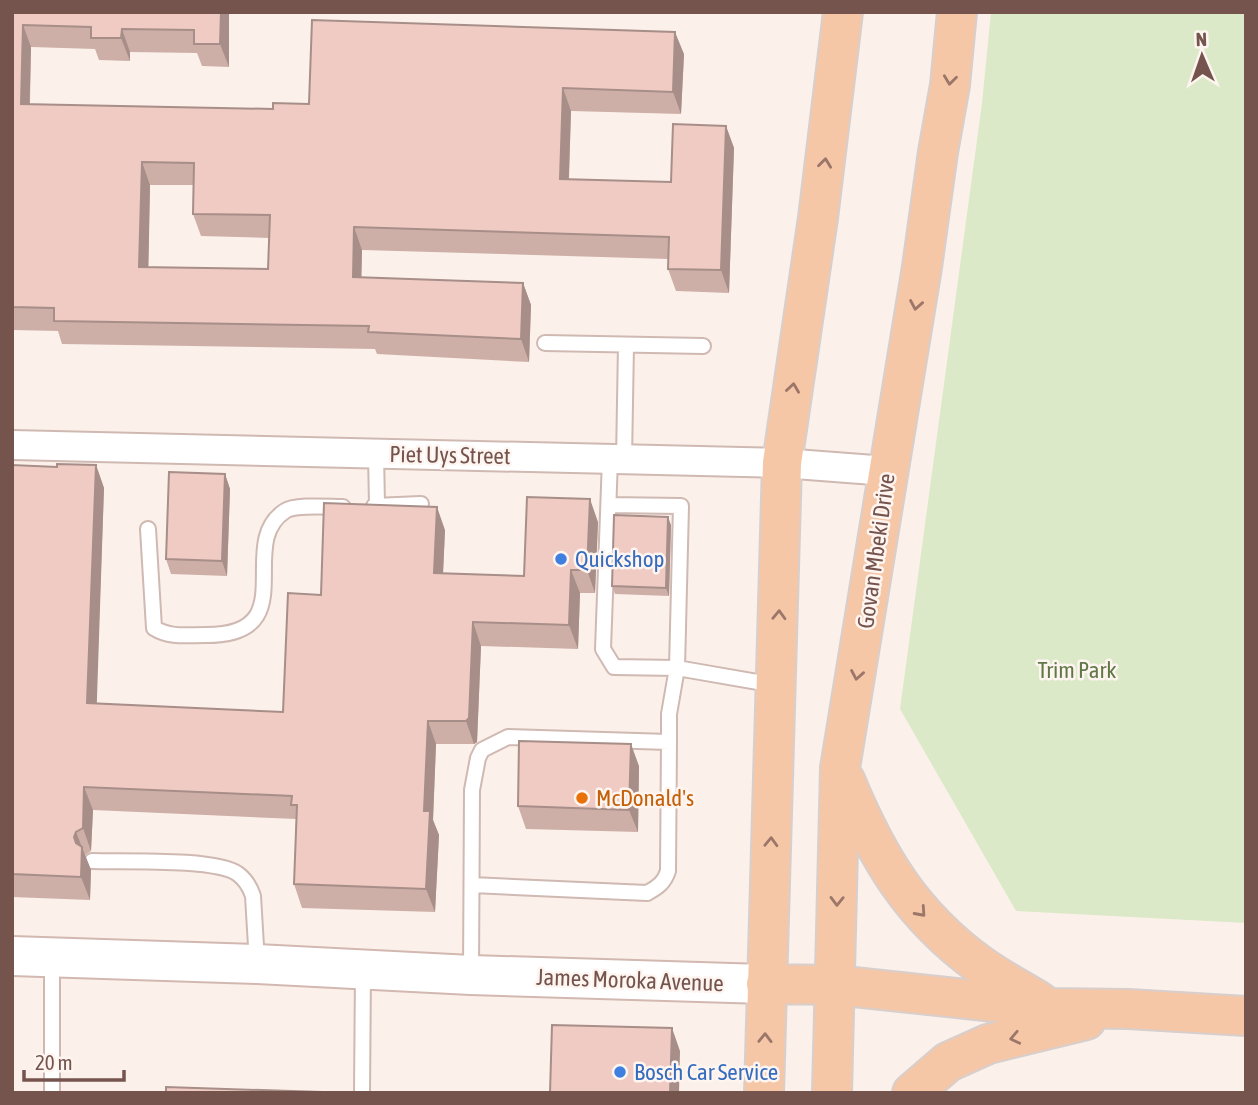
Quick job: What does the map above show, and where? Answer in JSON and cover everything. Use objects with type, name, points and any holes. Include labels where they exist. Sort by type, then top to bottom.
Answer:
[{"type":"main road","points":[[764,1093],[782,463],[818,218],[843,12]]},
{"type":"main road","name":"Govan Mbeki Drive","points":[[832,1093],[840,768],[922,267],[950,85],[957,12]]},
{"type":"main road","points":[[840,768],[866,831],[882,859],[920,911],[952,943],[981,966],[1050,1008]]},
{"type":"main road","name":"James Moroka Avenue","points":[[766,984],[835,985],[1050,1008],[1128,1009],[1246,1016]]},
{"type":"main road","points":[[912,1093],[948,1062],[988,1044],[1128,1009]]},
{"type":"street","name":"Piet Uys Street","points":[[12,445],[782,463],[887,471]]},
{"type":"street","name":"James Moroka Avenue","points":[[12,956],[766,984]]},
{"type":"lane","points":[[545,343],[703,346]]},
{"type":"lane","points":[[626,345],[617,459],[609,505],[603,649],[614,667],[677,668],[776,685]]},
{"type":"lane","points":[[364,507],[376,453]]},
{"type":"lane","points":[[148,529],[154,628],[166,635],[225,636],[252,624],[259,616],[267,534],[278,516],[288,508],[421,504]]},
{"type":"lane","points":[[472,885],[647,893],[664,881],[668,871],[669,714],[677,668],[681,506],[609,505]]},
{"type":"lane","points":[[471,975],[472,790],[482,750],[508,737],[669,742]]},
{"type":"lane","points":[[92,861],[208,865],[237,872],[250,886],[253,896],[257,964]]},
{"type":"lane","points":[[52,957],[52,1093]]},
{"type":"lane","points":[[362,1093],[364,969]]},
{"type":"green space","name":"Trim Park","points":[[991,12],[1246,12],[1246,923],[1016,911],[900,709],[982,103]]},
{"type":"building","points":[[12,12],[221,12],[220,44],[194,44],[194,30],[122,29],[121,38],[91,38],[91,27],[23,25],[21,104],[273,109],[273,103],[309,104],[312,20],[675,32],[673,92],[563,88],[560,179],[671,182],[673,124],[726,126],[721,270],[668,269],[669,237],[354,227],[353,277],[523,283],[521,339],[368,332],[369,326],[54,321],[54,308],[12,307]],"holes":[[[142,162],[194,163],[193,214],[270,215],[268,269],[139,267]]]},
{"type":"building","points":[[57,464],[96,465],[87,703],[283,712],[288,593],[321,595],[324,503],[437,507],[434,573],[524,576],[527,497],[590,499],[587,570],[571,570],[569,625],[473,622],[469,718],[466,721],[428,721],[424,811],[430,811],[426,889],[294,884],[297,805],[291,805],[292,796],[84,787],[83,828],[76,832],[74,837],[76,843],[82,847],[81,877],[12,874],[12,465],[57,467]]},
{"type":"building","points":[[169,472],[225,474],[222,561],[166,559]]},
{"type":"building","points":[[614,515],[668,517],[666,588],[612,586]]},
{"type":"building","name":"McDonald's","points":[[519,741],[631,744],[629,810],[518,806]]},
{"type":"building","name":"Bosch Car Service","points":[[552,1025],[672,1028],[670,1093],[550,1093]]},
{"type":"building","points":[[166,1087],[322,1092],[322,1093],[166,1093]]},
{"type":"place","name":"Quickshop","points":[[561,559]]},
{"type":"place","name":"McDonald's","points":[[582,798]]},
{"type":"place","name":"Bosch Car Service","points":[[620,1072]]}]
